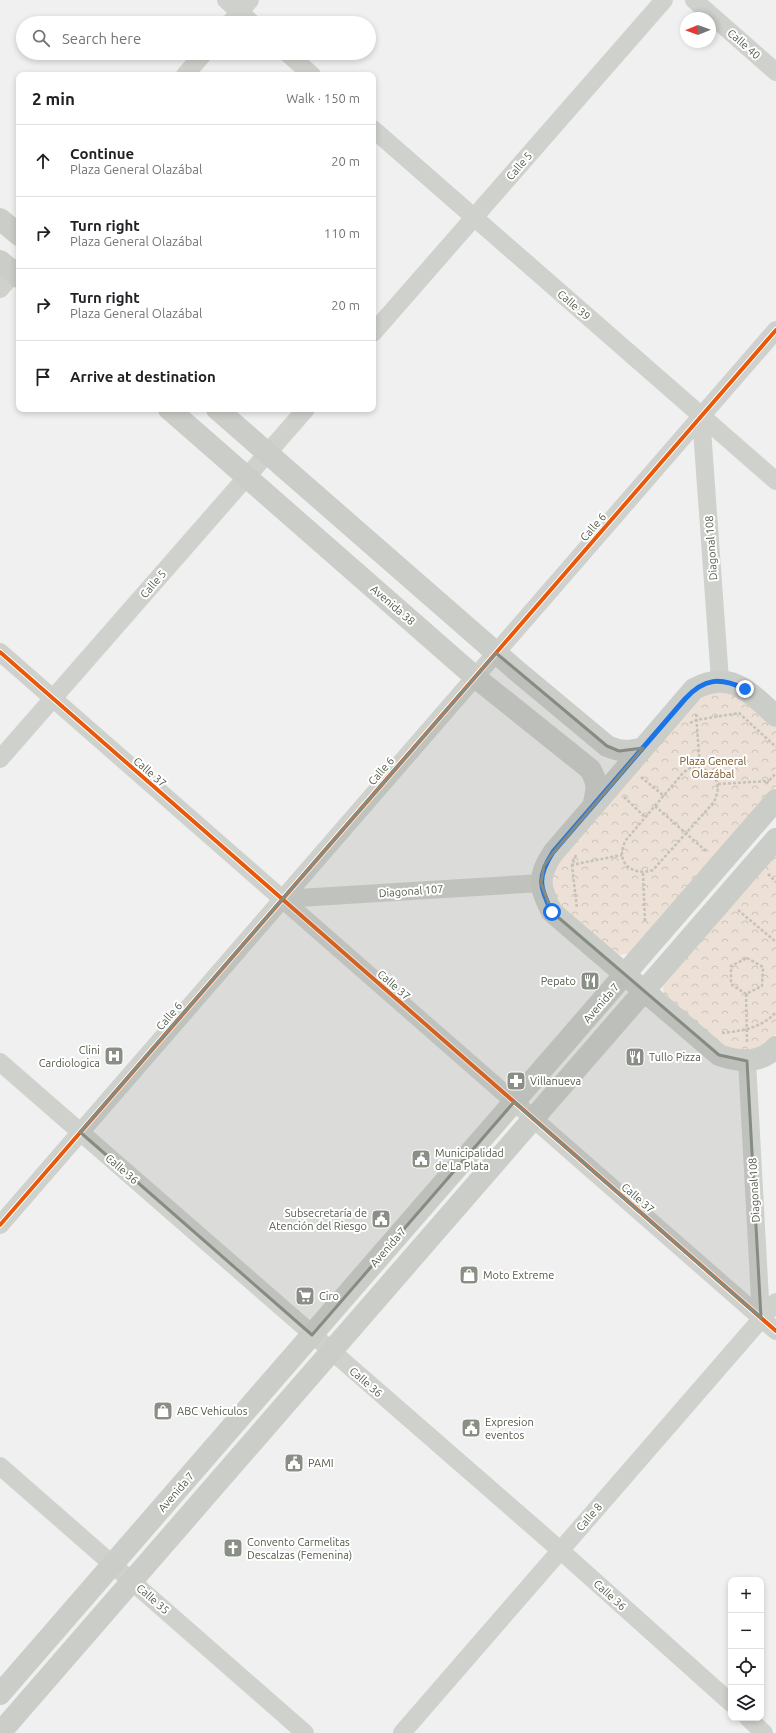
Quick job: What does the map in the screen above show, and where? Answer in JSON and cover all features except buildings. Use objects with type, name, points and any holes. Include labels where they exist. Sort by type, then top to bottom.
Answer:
[{"type":"main road","points":[[0,219],[16,233]]},
{"type":"main road","name":"Avenida 38","points":[[172,412],[475,677],[590,769],[596,780],[597,792],[593,806]]},
{"type":"main road","points":[[220,412],[496,653],[608,746],[619,751],[631,752],[643,748]]},
{"type":"main road","points":[[776,716],[745,689],[733,683],[720,680],[706,682],[694,689],[553,852],[542,874],[544,897],[552,912],[719,1055],[732,1060],[747,1061],[771,1053],[776,1047]]},
{"type":"main road","name":"Avenida 7","points":[[0,1694],[625,975],[773,791]]},
{"type":"main road","points":[[0,1733],[776,839]]},
{"type":"street","points":[[226,0],[243,14]]},
{"type":"street","name":"Calle 5","points":[[376,330],[664,0]]},
{"type":"street","name":"Calle 40","points":[[694,0],[776,72]]},
{"type":"street","points":[[188,72],[198,60]]},
{"type":"street","points":[[295,60],[309,72]]},
{"type":"street","name":"Calle 39","points":[[376,132],[776,481]]},
{"type":"street","name":"Calle 6","points":[[0,1225],[776,330]]},
{"type":"street","name":"Calle 5","points":[[0,759],[303,412]]},
{"type":"street","name":"Diagonal 108","points":[[701,416],[720,680]]},
{"type":"street","name":"Calle 37","points":[[0,652],[776,1331]]},
{"type":"street","name":"Diagonal 107","points":[[282,899],[542,874]]},
{"type":"street","name":"Diagonal 108","points":[[747,1061],[761,1318]]},
{"type":"street","name":"Calle 36","points":[[0,1062],[560,1550],[728,1700]]},
{"type":"street","name":"Calle 8","points":[[402,1733],[776,1302]]},
{"type":"street","name":"Calle 35","points":[[0,1466],[305,1733]]},
{"type":"street","points":[[751,1721],[764,1733]]},
{"type":"path","points":[[694,689],[700,767]]},
{"type":"path","points":[[688,724],[696,720],[739,713],[776,746]]},
{"type":"path","points":[[700,767],[712,773],[718,784],[718,793],[714,802],[652,870],[644,873],[633,871],[625,864],[622,855],[622,847],[626,840],[683,773],[690,768],[700,767]]},
{"type":"path","points":[[636,782],[646,771]]},
{"type":"path","points":[[641,777],[664,796]]},
{"type":"path","points":[[718,784],[773,791]]},
{"type":"path","points":[[627,791],[623,796],[646,817]]},
{"type":"path","points":[[655,806],[707,852]]},
{"type":"path","points":[[578,850],[572,865],[577,909],[582,914]]},
{"type":"path","points":[[542,874],[572,865],[622,855]]},
{"type":"path","points":[[766,872],[776,882]]},
{"type":"path","points":[[644,873],[645,923]]},
{"type":"path","points":[[735,907],[776,942]]},
{"type":"path","points":[[747,958],[763,967],[762,986],[746,994],[731,984],[731,966],[747,958]]},
{"type":"path","points":[[746,994],[747,1061]]},
{"type":"path","points":[[716,1034],[746,1030],[770,1019],[776,1012]]},
{"type":"highlighted area","points":[[496,653],[607,746],[619,751],[643,748],[553,853],[544,866],[541,883],[552,912],[719,1055],[747,1061],[761,1318],[514,1102],[312,1335],[80,1132]]},
{"type":"green space","name":"Plaza General Olazábal","points":[[732,691],[776,727],[776,787],[630,954],[610,955],[552,906],[548,865],[696,694]]},
{"type":"green space","points":[[776,851],[776,1034],[765,1046],[744,1054],[718,1050],[664,1003],[663,981]]},
{"type":"cycle path","points":[[0,1225],[776,330]]},
{"type":"cycle path","points":[[0,652],[776,1331]]},
{"type":"place","name":"Pepato","points":[[590,981]]},
{"type":"place","name":"Clini Cardiologica","points":[[114,1056]]},
{"type":"place","name":"Tullo Pizza","points":[[635,1057]]},
{"type":"place","name":"Villanueva","points":[[516,1081]]},
{"type":"place","name":"Municipalidad de La Plata","points":[[421,1159]]},
{"type":"place","name":"Subsecretaría de Atención del Riesgo","points":[[381,1219]]},
{"type":"place","name":"Moto Extreme","points":[[469,1275]]},
{"type":"place","name":"Ciro","points":[[305,1296]]},
{"type":"place","name":"ABC Vehiculos","points":[[163,1411]]},
{"type":"place","name":"Expresion eventos","points":[[471,1428]]},
{"type":"place","name":"PAMI","points":[[294,1463]]},
{"type":"place","name":"Convento Carmelitas Descalzas (Femenina)","points":[[233,1548]]},
{"type":"route","points":[[552,912],[544,897],[541,883],[544,866],[553,852],[685,699],[694,689],[706,682],[720,680],[733,683],[745,689]]}]
